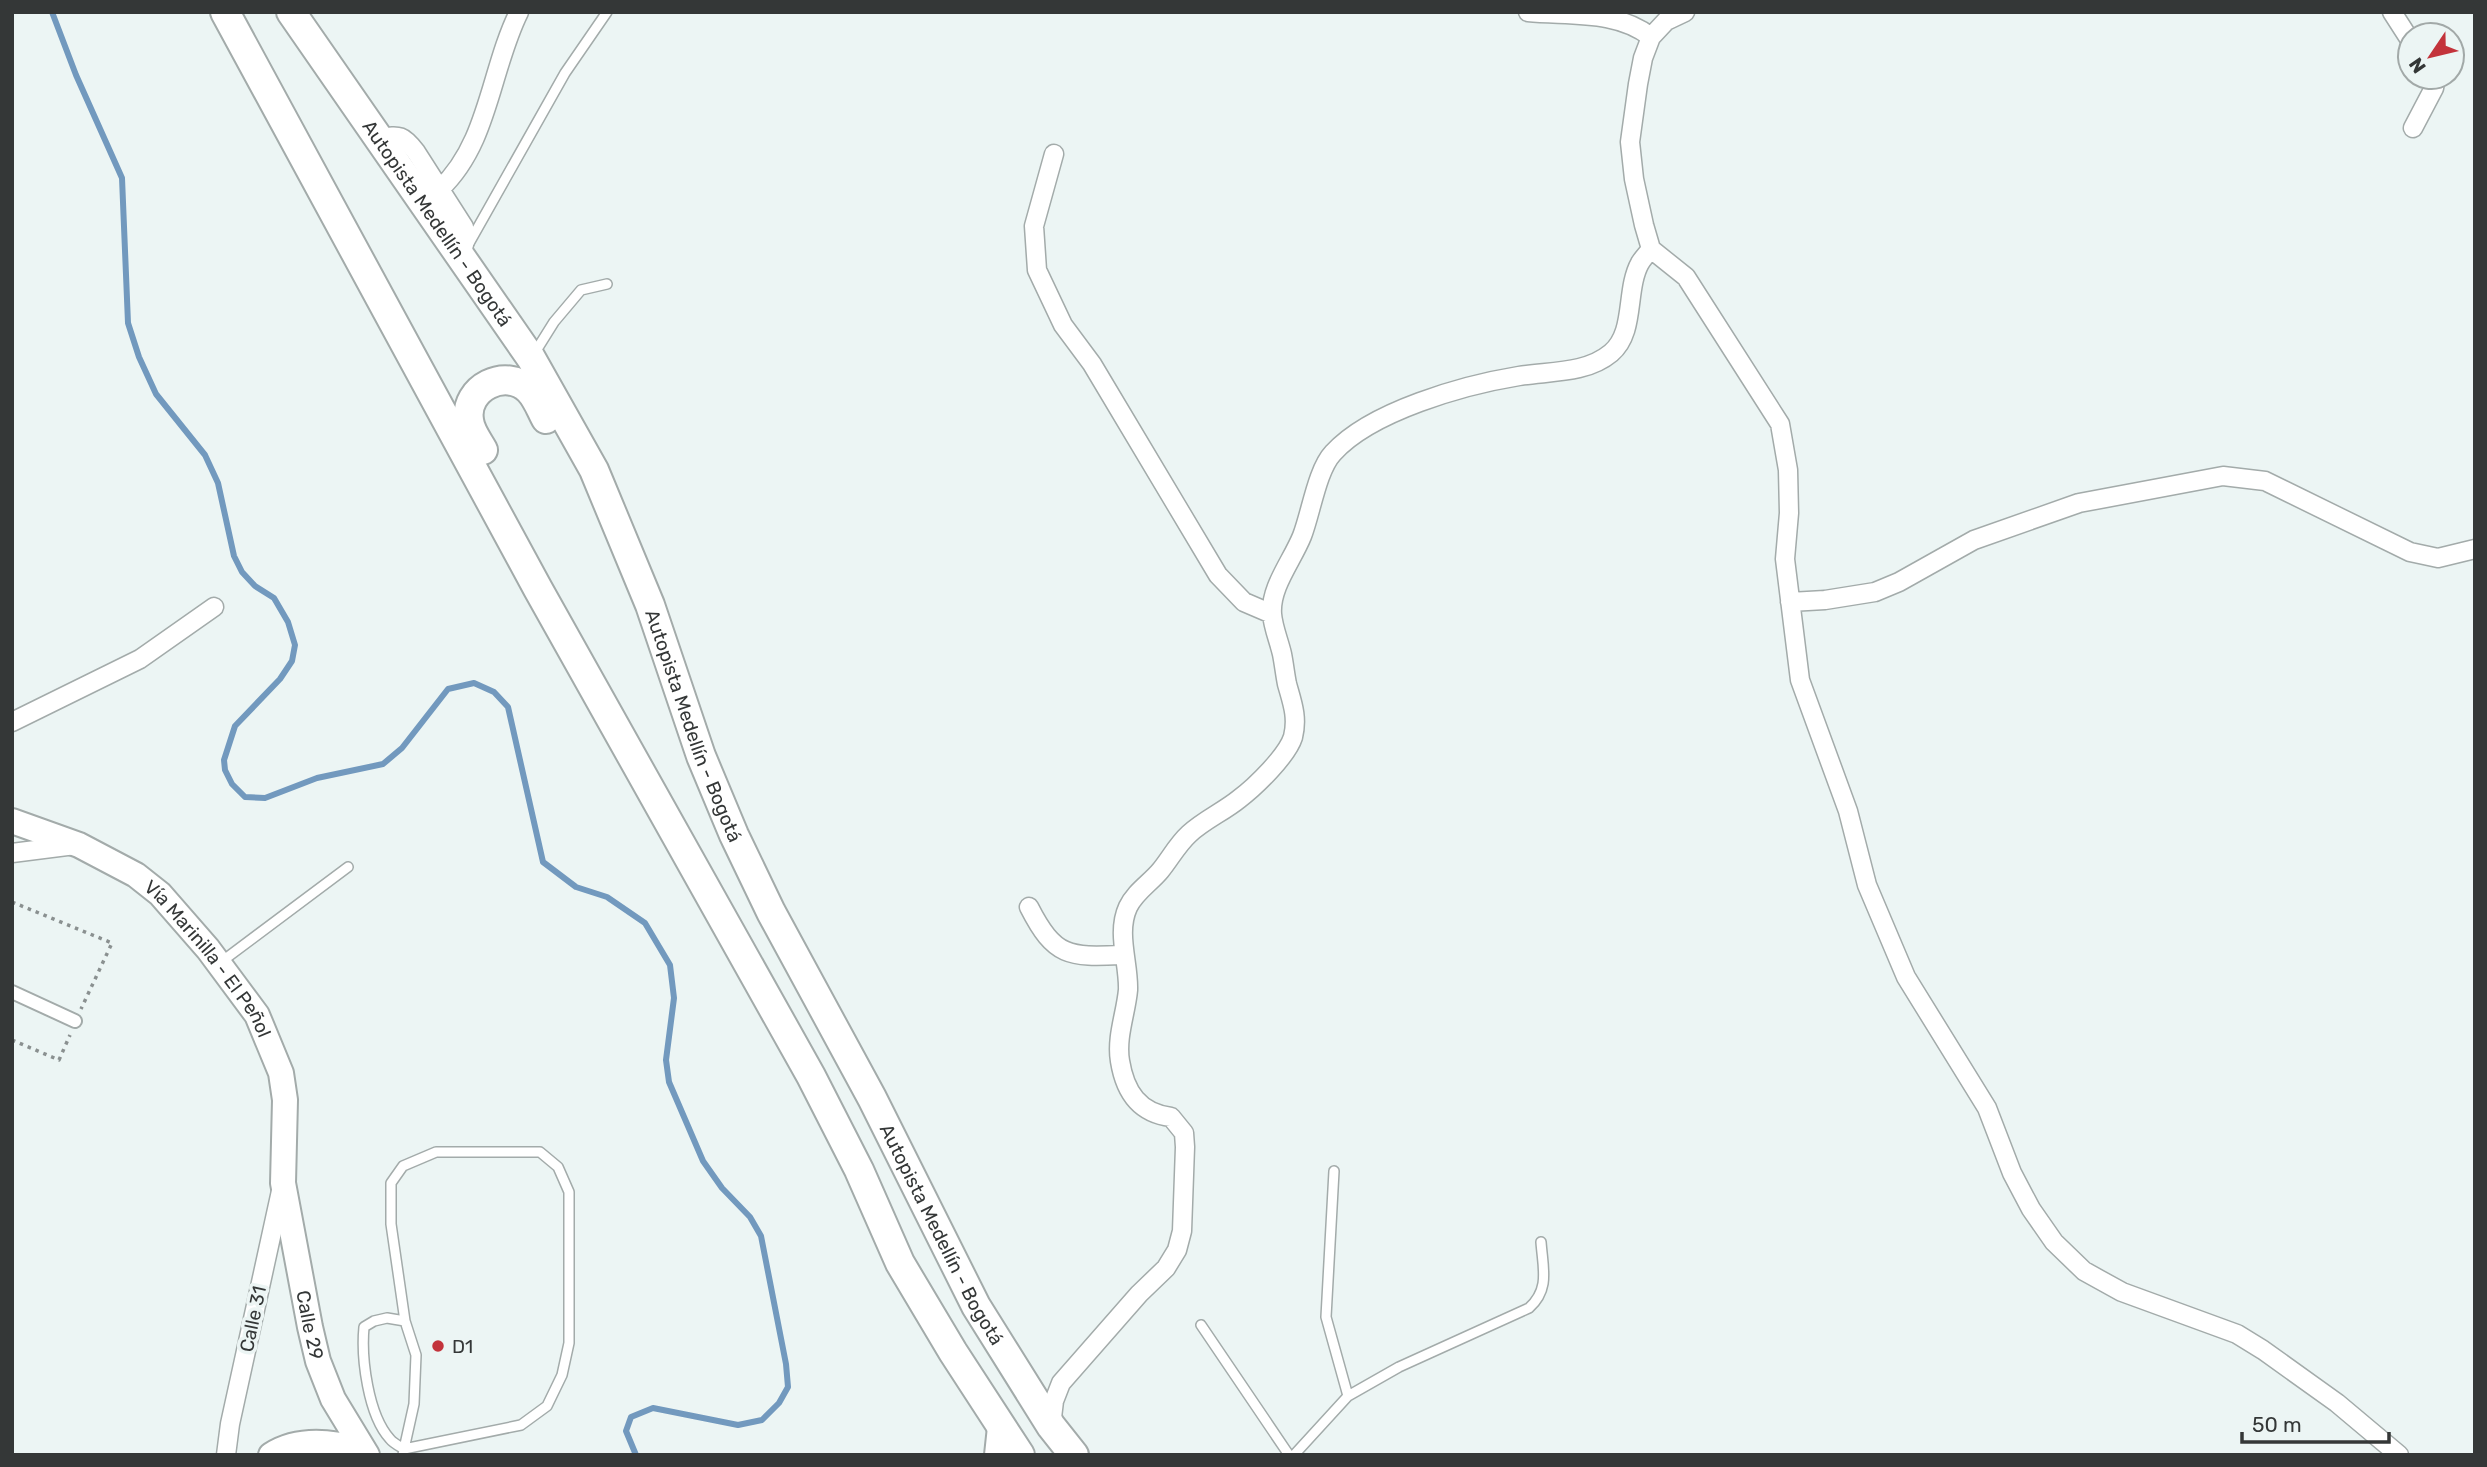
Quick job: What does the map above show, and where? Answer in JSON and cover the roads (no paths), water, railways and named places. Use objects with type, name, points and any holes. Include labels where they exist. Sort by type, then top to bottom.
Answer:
[{"type":"highway","points":[[225,12],[538,589],[811,1076],[859,1170],[900,1263],[1000,1427],[1020,1455]]},
{"type":"highway","name":"Autopista Medellín - Bogotá","points":[[291,12],[312,46],[380,138],[531,358],[594,470],[650,605],[701,755],[734,835],[771,912],[872,1098],[976,1306],[1052,1426],[1074,1455]]},
{"type":"highway","points":[[538,589],[537,549],[470,428],[469,407],[478,391],[489,382],[517,382],[529,390],[537,401],[578,478],[618,579],[650,605]]},
{"type":"main road","name":"Vía Marinilla - El Peñol","points":[[12,821],[79,845],[136,875],[160,894],[219,963],[257,1014],[281,1073],[285,1100],[283,1183]]},
{"type":"main road","name":"Calle 29","points":[[283,1183],[318,1361],[333,1399],[365,1452]]},
{"type":"main road","points":[[997,1455],[1000,1427]]},
{"type":"main road","points":[[271,1455],[304,1443],[334,1442],[365,1452]]},
{"type":"street","points":[[1528,12],[1612,17],[1637,26],[1651,37]]},
{"type":"street","points":[[1685,12],[1666,21],[1651,37],[1641,71],[1630,142],[1634,179],[1651,249],[1686,277],[1780,424],[1788,470],[1789,513],[1785,559],[1800,680],[1810,713],[1836,773],[1867,885],[1906,977],[1987,1108],[2012,1173],[2031,1209],[2054,1242],[2084,1272],[2113,1287],[2237,1334],[2337,1403],[2399,1455]]},
{"type":"street","points":[[440,189],[454,175],[469,150],[486,111],[495,73],[516,14]]},
{"type":"street","points":[[2413,128],[2432,91]]},
{"type":"street","points":[[380,138],[398,135],[408,142],[440,189],[464,227],[465,240],[461,257]]},
{"type":"street","points":[[1054,154],[1034,226],[1037,270],[1063,325],[1092,364],[1218,575],[1244,601],[1272,614]]},
{"type":"street","points":[[1052,1426],[1054,1401],[1061,1383],[1139,1294],[1166,1268],[1177,1250],[1182,1231],[1184,1133],[1171,1117],[1144,1110],[1134,1100],[1126,1085],[1119,1059],[1128,977],[1123,955],[1124,922],[1128,907],[1140,890],[1159,872],[1188,835],[1240,799],[1280,759],[1293,739],[1295,707],[1272,614],[1274,592],[1302,535],[1323,468],[1332,454],[1345,443],[1389,414],[1470,385],[1576,368],[1594,363],[1611,353],[1622,341],[1639,265],[1651,249]]},
{"type":"street","points":[[1790,601],[1825,600],[1875,592],[1899,582],[1974,540],[2079,503],[2223,476],[2265,481],[2410,552],[2438,558],[2475,549]]},
{"type":"street","points":[[12,722],[140,659],[214,607]]},
{"type":"street","points":[[12,853],[79,845]]},
{"type":"street","points":[[1029,907],[1048,940],[1058,948],[1086,956],[1123,955]]},
{"type":"street","points":[[12,992],[75,1021]]},
{"type":"street","name":"Calle 31","points":[[226,1455],[230,1424],[283,1183]]},
{"type":"lane","points":[[461,257],[565,73],[607,12]]},
{"type":"lane","points":[[531,358],[554,322],[580,290],[607,284]]},
{"type":"lane","points":[[219,963],[348,867]]},
{"type":"lane","points":[[436,1152],[540,1152],[558,1167],[569,1192],[569,1343],[562,1375],[547,1406],[521,1425],[404,1452],[414,1404],[416,1355],[405,1321],[391,1224],[391,1183],[403,1166],[436,1152]]},
{"type":"lane","points":[[1334,1171],[1326,1317],[1348,1396]]},
{"type":"lane","points":[[1201,1325],[1291,1455],[1348,1396],[1399,1367],[1529,1308],[1538,1301],[1544,1287],[1541,1242]]},
{"type":"lane","points":[[404,1452],[391,1441],[373,1407],[362,1347],[365,1327],[374,1321],[387,1318],[405,1321]]},
{"type":"waterway","points":[[52,12],[76,75],[122,178],[128,323],[139,357],[156,394],[205,455],[218,483],[234,556],[242,572],[255,586],[274,598],[288,622],[295,645],[292,661],[280,679],[235,726],[224,760],[225,770],[232,784],[245,797],[265,798],[317,778],[383,764],[402,748],[448,689],[474,683],[494,692],[508,707],[543,862],[576,887],[607,897],[645,923],[670,965],[674,998],[666,1060],[669,1082],[703,1161],[722,1188],[750,1217],[761,1236],[788,1387],[779,1403],[762,1420],[738,1425],[653,1408],[631,1417],[626,1431],[636,1455]]},
{"type":"place","name":"D1","points":[[438,1346]]}]
